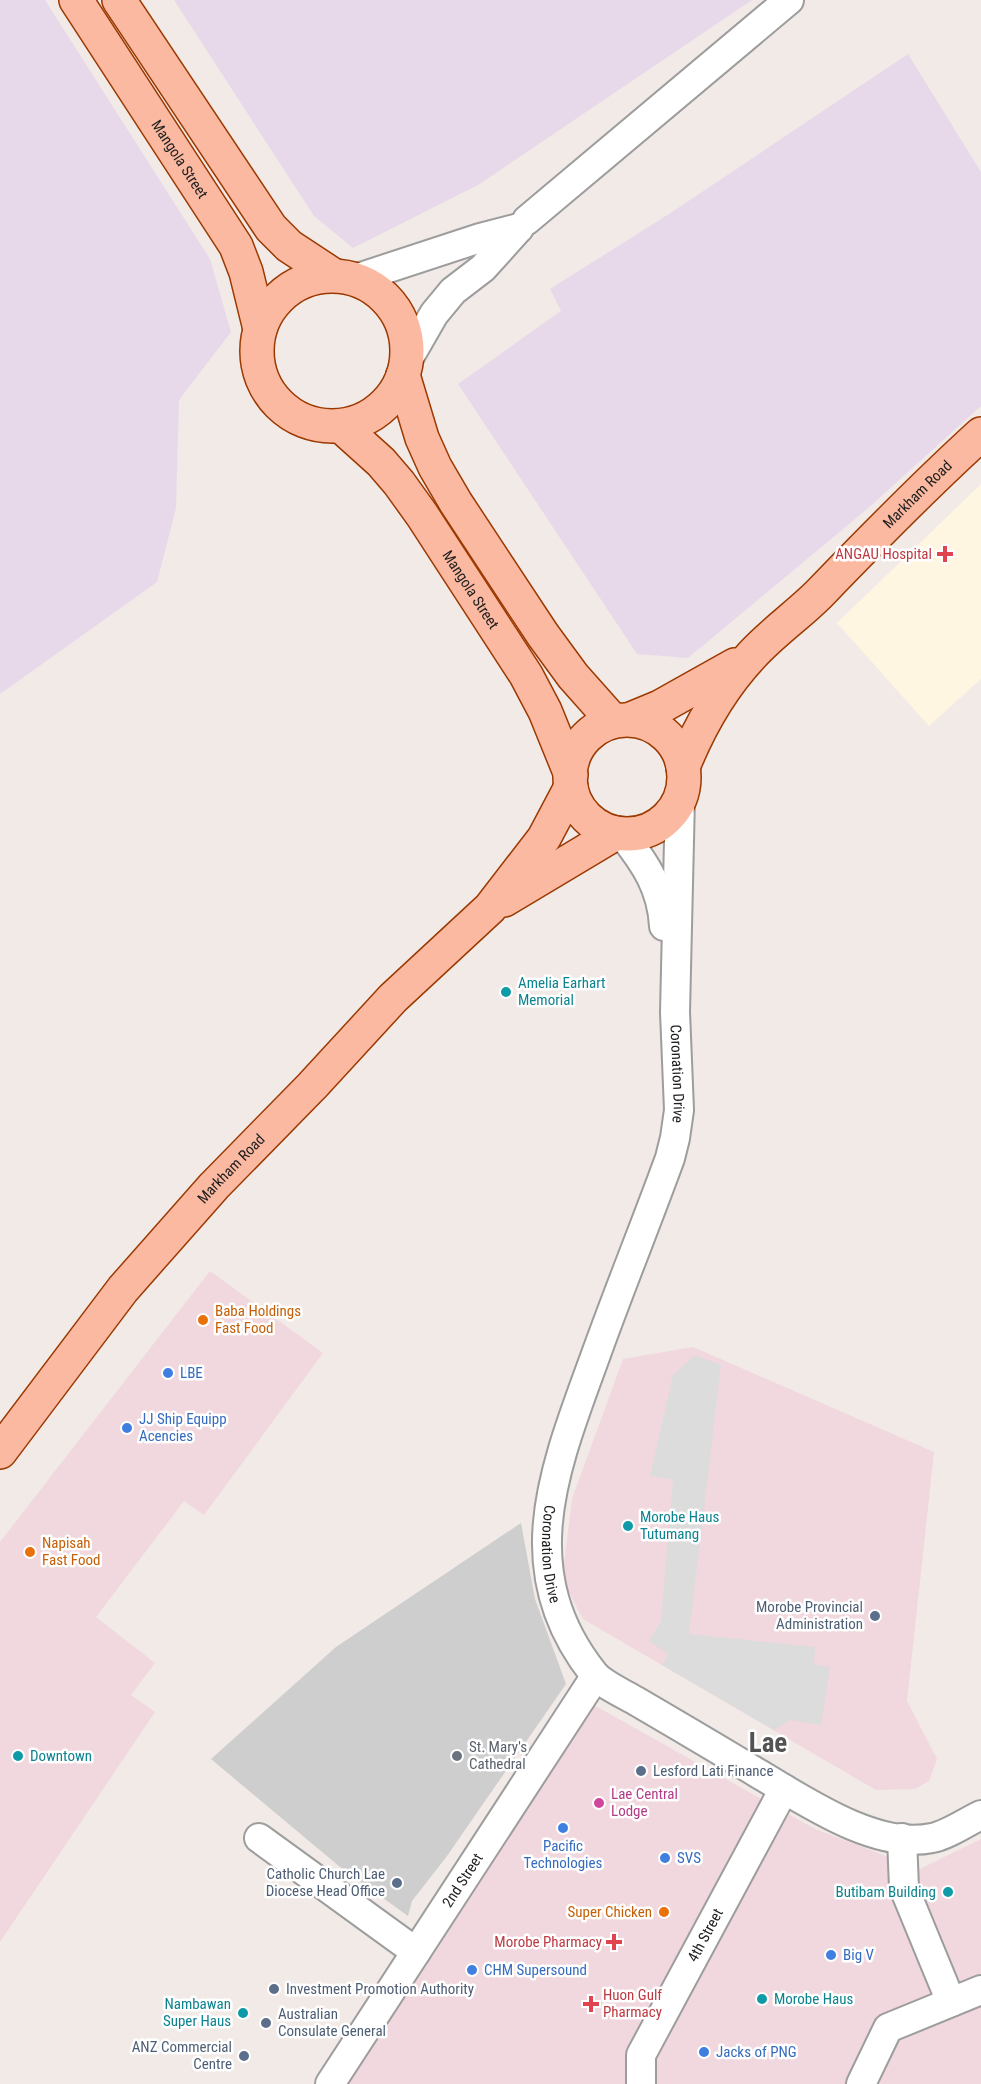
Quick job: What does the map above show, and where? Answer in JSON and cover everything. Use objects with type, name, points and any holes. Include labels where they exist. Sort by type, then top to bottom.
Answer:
[{"type":"main road","name":"Mangola Street","points":[[76,0],[236,246],[246,272],[260,329]]},
{"type":"main road","points":[[119,0],[271,228],[289,246],[344,277],[374,288],[390,302],[401,320],[407,340],[405,368],[422,438],[435,467],[456,503],[543,635],[573,676],[622,720]]},
{"type":"main road","points":[[344,277],[314,277],[296,284],[280,296],[268,311],[260,329],[257,359],[262,379],[273,397],[288,412],[306,422],[323,426],[341,426],[361,421],[379,410],[394,394],[405,368]]},
{"type":"main road","name":"Mangola Street","points":[[341,426],[381,462],[399,483],[526,675],[545,711],[571,781]]},
{"type":"main road","name":"Markham Road","points":[[682,782],[707,714],[752,655],[808,605],[927,483],[981,434]]},
{"type":"main road","name":"Markham Road","points":[[622,720],[660,707],[752,655]]},
{"type":"main road","points":[[622,720],[646,722],[659,729],[671,740],[679,752],[682,782],[671,813],[657,825],[640,833],[619,833],[600,827],[587,817],[577,803],[571,781],[573,760],[588,735],[600,727],[622,720]]},
{"type":"main road","name":"Markham Road","points":[[0,1452],[123,1289],[214,1186],[312,1086],[393,998],[490,908],[544,838],[571,781]]},
{"type":"main road","name":"Markham Road","points":[[490,908],[619,833]]},
{"type":"street","points":[[527,220],[789,0]]},
{"type":"street","points":[[344,277],[519,228],[483,268],[447,299],[434,314],[405,368]]},
{"type":"street","name":"Coronation Drive","points":[[682,782],[675,1012],[679,1110],[675,1138],[558,1460],[549,1503],[547,1532],[550,1583],[555,1606],[565,1629],[596,1677],[784,1789],[839,1819],[869,1831],[915,1840],[934,1838],[981,1815]]},
{"type":"street","name":"Coronation Drive","points":[[619,833],[639,854],[657,889],[664,921],[675,1012]]},
{"type":"street","name":"2nd Street","points":[[330,2084],[596,1677]]},
{"type":"street","name":"4th Street","points":[[641,2084],[641,2055],[784,1789]]},
{"type":"street","points":[[259,1838],[416,1952]]},
{"type":"street","points":[[902,1839],[904,1888],[951,2002]]},
{"type":"street","points":[[861,2084],[888,2028],[981,1990]]},
{"type":"shaded area","points":[[0,0],[45,0],[210,259],[231,332],[179,400],[176,508],[157,582],[0,694]]},
{"type":"shaded area","points":[[174,0],[752,0],[478,185],[353,248],[314,216]]},
{"type":"shaded area","points":[[908,54],[981,172],[981,406],[866,510],[688,658],[637,654],[458,384],[561,311],[550,289],[669,214]]},
{"type":"shaded area","name":"ANGAU Hospital","points":[[981,484],[981,679],[929,726],[837,623]]},
{"type":"shaded area","points":[[210,1271],[323,1353],[204,1515],[184,1501],[96,1617],[155,1663],[131,1695],[155,1712],[0,1942],[0,1542]]},
{"type":"shaded area","points":[[693,1347],[934,1452],[907,1701],[937,1759],[929,1781],[915,1789],[876,1790],[583,1619],[562,1579],[572,1499],[623,1359]]},
{"type":"shaded area","points":[[695,1355],[721,1365],[689,1634],[815,1647],[814,1664],[830,1667],[821,1725],[790,1720],[774,1730],[662,1665],[668,1654],[649,1641],[661,1621],[673,1480],[650,1476],[673,1375]]},
{"type":"shaded area","points":[[521,1523],[535,1599],[566,1684],[447,1856],[412,1901],[408,1916],[340,1867],[211,1759],[336,1647]]},
{"type":"shaded area","points":[[590,1703],[815,1829],[920,1869],[981,1839],[981,2084],[346,2084]]},
{"type":"place","name":"ANGAU Hospital","points":[[945,554]]},
{"type":"place","name":"Amelia Earhart Memorial","points":[[506,992]]},
{"type":"place","name":"Baba Holdings Fast Food","points":[[203,1320]]},
{"type":"place","name":"LBE","points":[[168,1373]]},
{"type":"place","name":"JJ Ship Equipp Acencies","points":[[127,1428]]},
{"type":"place","name":"Morobe Haus Tutumang","points":[[628,1526]]},
{"type":"place","name":"Napisah Fast Food","points":[[30,1552]]},
{"type":"place","name":"Morobe Provincial Administration","points":[[875,1616]]},
{"type":"place","name":"Downtown","points":[[18,1756]]},
{"type":"place","name":"St. Mary's Cathedral","points":[[457,1756]]},
{"type":"place","name":"Lesford Lati Finance","points":[[641,1771]]},
{"type":"place","name":"Lae Central Lodge","points":[[599,1803]]},
{"type":"place","name":"Pacific Technologies","points":[[563,1828]]},
{"type":"place","name":"SVS","points":[[665,1858]]},
{"type":"place","name":"Catholic Church Lae Diocese Head Office","points":[[397,1883]]},
{"type":"place","name":"Butibam Building","points":[[948,1892]]},
{"type":"place","name":"Super Chicken","points":[[664,1912]]},
{"type":"place","name":"Morobe Pharmacy","points":[[614,1942]]},
{"type":"place","name":"Big V","points":[[831,1955]]},
{"type":"place","name":"CHM Supersound","points":[[472,1970]]},
{"type":"place","name":"Investment Promotion Authority","points":[[274,1989]]},
{"type":"place","name":"Morobe Haus","points":[[762,1999]]},
{"type":"place","name":"Huon Gulf Pharmacy","points":[[591,2004]]},
{"type":"place","name":"Nambawan Super Haus","points":[[243,2013]]},
{"type":"place","name":"Australian Consulate General","points":[[266,2023]]},
{"type":"place","name":"Jacks of PNG","points":[[704,2052]]},
{"type":"place","name":"ANZ Commercial Centre","points":[[244,2056]]},
{"type":"district","name":"Lae","points":[[768,1743]]}]
